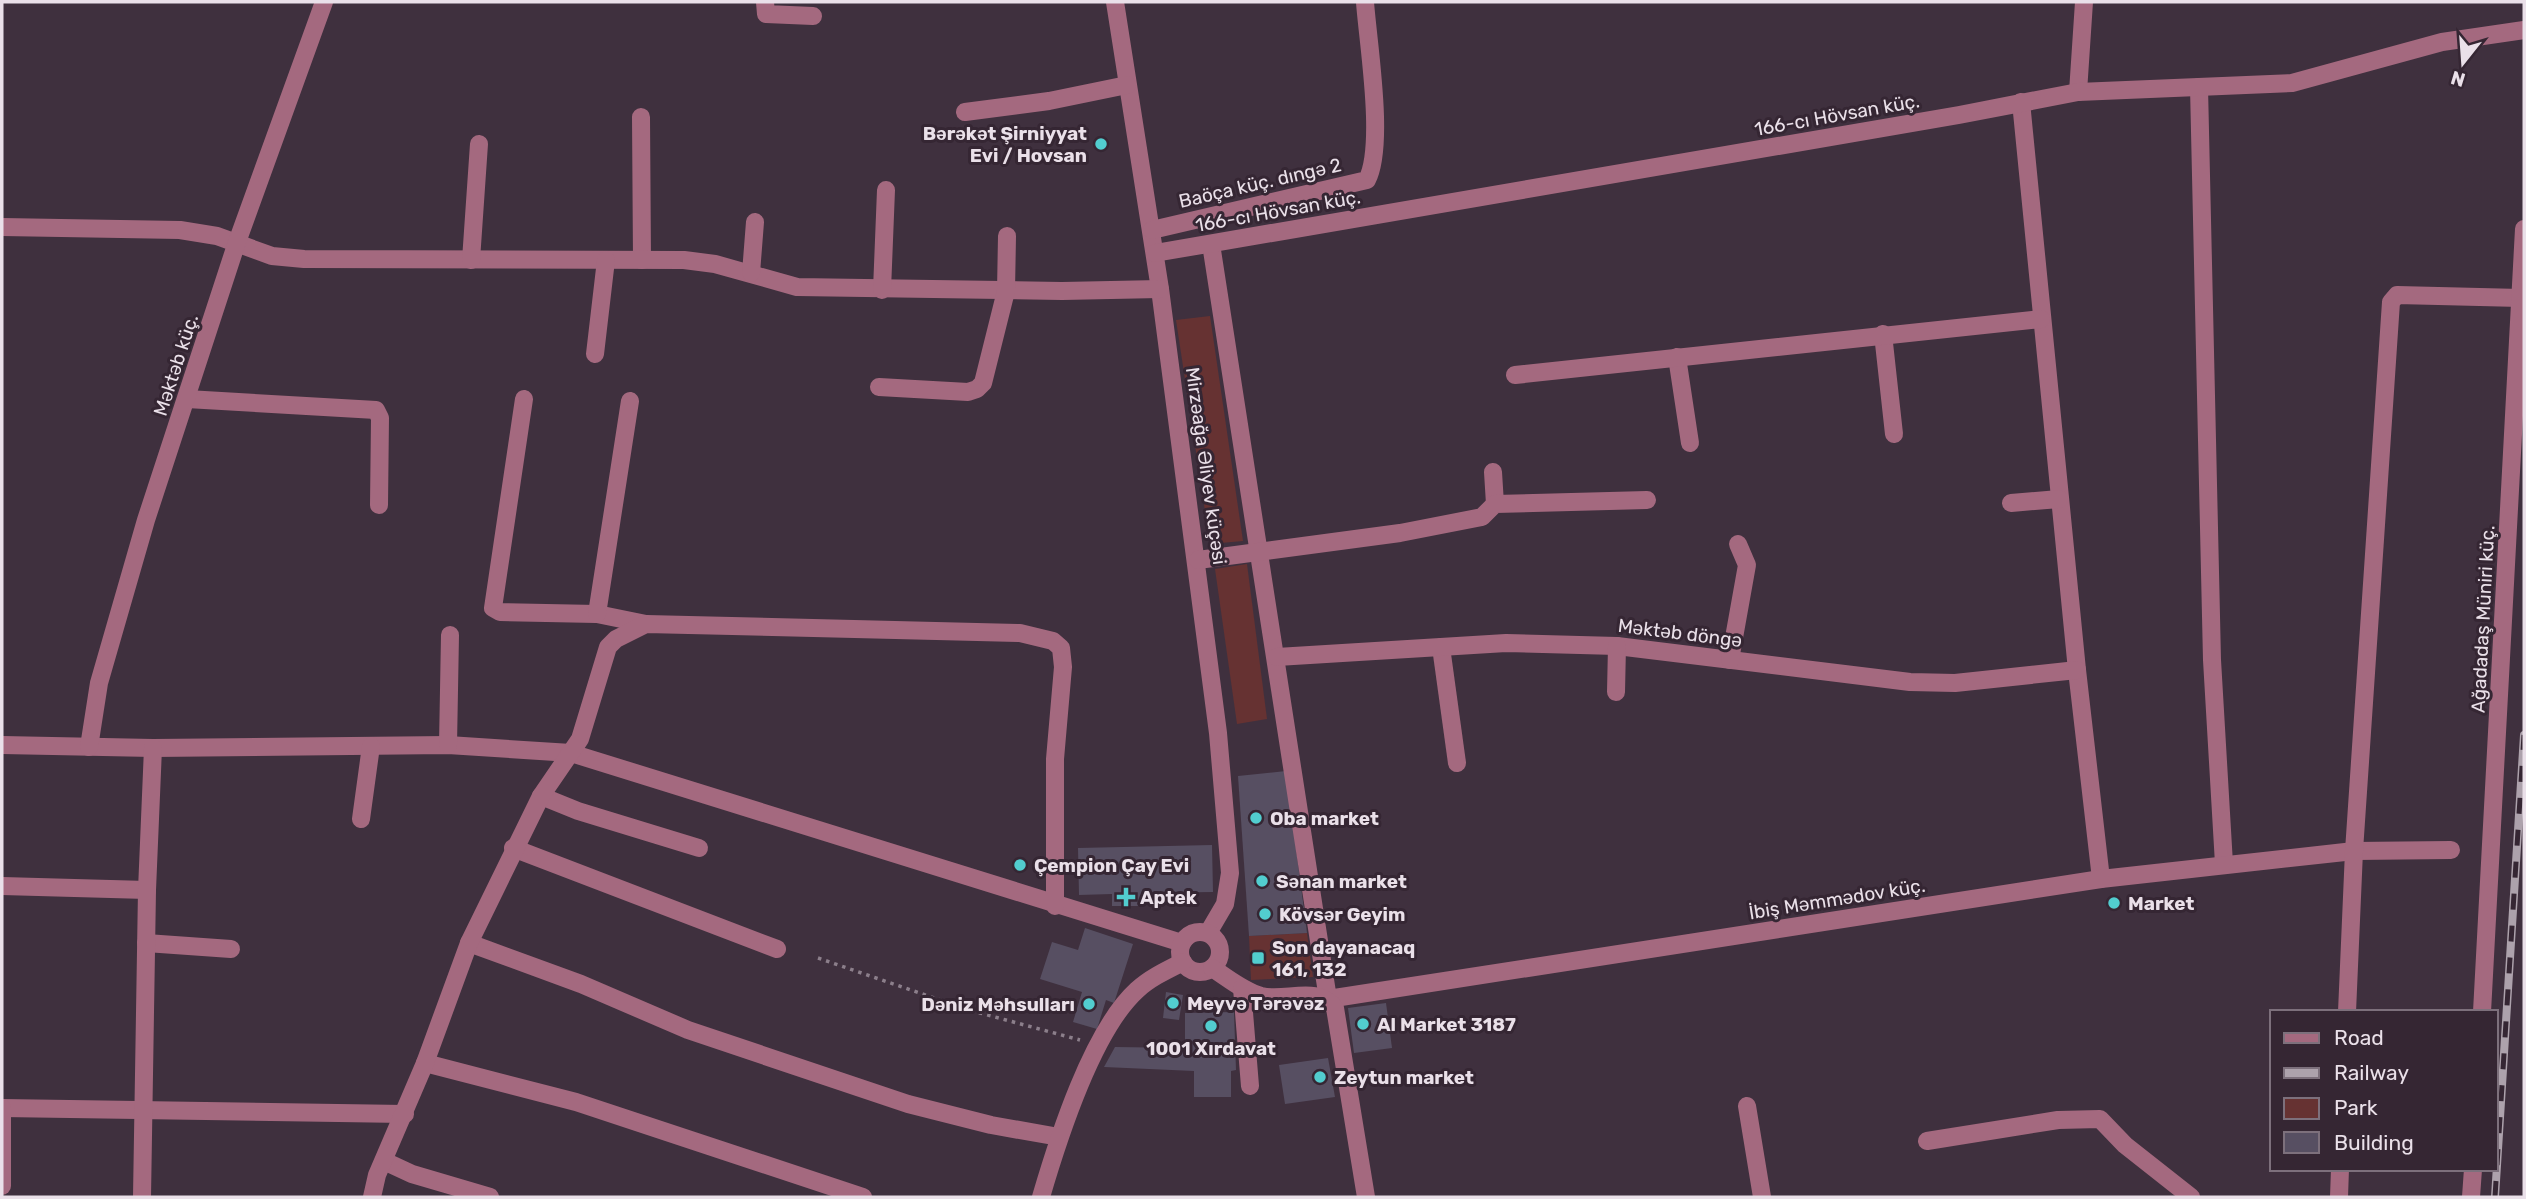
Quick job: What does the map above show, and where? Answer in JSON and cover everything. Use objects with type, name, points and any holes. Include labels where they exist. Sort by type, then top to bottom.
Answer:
[{"type":"street","name":"Məktəb küç.","points":[[89,747],[99,683],[115,625],[236,245],[324,2]]},
{"type":"street","points":[[765,2],[763,9],[773,17],[813,16]]},
{"type":"street","name":"Mirzəağa Əliyev küçəsi","points":[[1115,2],[1152,230],[1198,560],[1218,733],[1230,873],[1225,904],[1208,933]]},
{"type":"street","name":"Baöça küç. dıngə 2","points":[[1152,230],[1367,180],[1373,167],[1373,108],[1365,2]]},
{"type":"street","points":[[2078,92],[2084,2]]},
{"type":"street","name":"166-cı Hövsan küç.","points":[[1155,253],[2078,92],[2292,83],[2442,42],[2524,30]]},
{"type":"street","points":[[965,113],[1049,101],[1128,85]]},
{"type":"street","points":[[2199,87],[2211,660],[2224,864]]},
{"type":"street","points":[[2021,102],[2059,499],[2101,879]]},
{"type":"street","points":[[641,117],[642,260]]},
{"type":"street","points":[[471,260],[479,144]]},
{"type":"street","points":[[882,290],[886,190]]},
{"type":"street","points":[[751,273],[755,222]]},
{"type":"street","points":[[2,227],[180,230],[217,236],[272,256],[304,259],[642,260],[715,264],[751,273],[777,284],[797,287],[1006,291],[1160,289]]},
{"type":"street","name":"Ağadadaş Müniri küç.","points":[[2482,1010],[2524,229]]},
{"type":"street","points":[[879,387],[977,390],[983,383],[1006,291],[1007,236]]},
{"type":"street","points":[[1211,244],[1328,999],[1339,1018],[1366,1197]]},
{"type":"street","points":[[595,354],[606,260]]},
{"type":"street","points":[[2347,1010],[2354,851],[2391,302],[2397,295],[2521,298]]},
{"type":"street","points":[[1514,374],[2041,319]]},
{"type":"street","points":[[1883,334],[1894,434]]},
{"type":"street","points":[[1677,357],[1690,443]]},
{"type":"street","points":[[187,399],[376,410],[380,418],[379,505]]},
{"type":"street","points":[[524,399],[493,608],[500,612],[597,614],[646,624],[1020,633],[1053,641],[1061,648],[1063,667],[1055,759],[1055,906]]},
{"type":"street","points":[[597,614],[629,401]]},
{"type":"street","points":[[1493,472],[1495,504]]},
{"type":"street","points":[[2011,503],[2059,499]]},
{"type":"street","points":[[1198,560],[1400,533],[1482,517],[1495,504],[1647,500]]},
{"type":"street","points":[[1730,660],[1747,565],[1738,544]]},
{"type":"street","points":[[372,1197],[469,943],[513,848],[541,796],[571,753],[586,723],[608,648],[616,639],[646,624]]},
{"type":"street","points":[[447,745],[450,635]]},
{"type":"street","name":"Məktəb döngə","points":[[1277,657],[1506,643],[1617,646],[1922,683],[1955,684],[2077,670]]},
{"type":"street","points":[[1616,692],[1617,646]]},
{"type":"street","points":[[1441,647],[1457,763]]},
{"type":"street","points":[[2,745],[153,748],[447,745],[571,753],[1055,906],[1182,943]]},
{"type":"street","points":[[361,818],[371,746]]},
{"type":"street","points":[[142,1197],[147,890],[153,748]]},
{"type":"street","points":[[541,796],[578,811],[699,848]]},
{"type":"street","points":[[513,848],[777,949]]},
{"type":"street","name":"İbiş Məmmədov küç.","points":[[1212,968],[1242,988],[1269,998],[1312,995],[1328,999],[2101,879],[2354,851],[2451,850]]},
{"type":"street","points":[[2,886],[147,890]]},
{"type":"street","points":[[1208,933],[1217,941],[1221,952],[1212,968],[1193,971],[1183,962],[1182,943],[1190,934],[1208,933]]},
{"type":"street","points":[[146,943],[231,949]]},
{"type":"street","points":[[469,943],[581,984],[688,1030],[908,1104],[991,1125],[1059,1137]]},
{"type":"street","points":[[1041,1197],[1059,1137],[1099,1046],[1137,990],[1183,962]]},
{"type":"street","points":[[1242,988],[1250,1086]]},
{"type":"street","points":[[425,1063],[576,1102],[863,1197]]},
{"type":"street","points":[[1747,1106],[1762,1197]]},
{"type":"street","points":[[2,1186],[2,1108],[405,1114]]},
{"type":"street","points":[[1927,1141],[2058,1120],[2100,1119],[2109,1125],[2125,1145],[2191,1197]]},
{"type":"street","points":[[384,1161],[412,1174],[490,1197]]},
{"type":"street","points":[[2339,1197],[2340,1171]]},
{"type":"street","points":[[2471,1197],[2473,1171]]},
{"type":"path","points":[[818,958],[969,1010],[1099,1046]]},
{"type":"green space","points":[[1210,316],[1243,541],[1210,544],[1176,320]]},
{"type":"green space","points":[[1247,564],[1267,719],[1237,724],[1215,569]]},
{"type":"green space","points":[[1307,933],[1313,977],[1251,980],[1249,936]]},
{"type":"building","points":[[1286,771],[1307,933],[1249,936],[1238,776]]},
{"type":"building","points":[[1212,845],[1213,892],[1142,893],[1142,906],[1112,906],[1112,894],[1079,895],[1078,848]]},
{"type":"building","points":[[1085,928],[1133,944],[1114,1003],[1106,1000],[1097,1029],[1073,1022],[1082,992],[1040,979],[1052,942],[1078,950]]},
{"type":"building","points":[[1166,992],[1183,995],[1179,1020],[1163,1018]]},
{"type":"building","points":[[1386,1003],[1392,1048],[1354,1053],[1348,1008]]},
{"type":"building","points":[[1234,1012],[1236,1070],[1231,1071],[1231,1097],[1194,1097],[1194,1071],[1104,1067],[1115,1047],[1185,1048],[1185,1013]]},
{"type":"building","points":[[1328,1058],[1335,1097],[1285,1104],[1279,1065]]},
{"type":"railway","points":[[2498,1149],[2524,735]]},
{"type":"railway","points":[[2495,1197],[2497,1171]]},
{"type":"place","name":"Bərəkət Şirniyyat Evi / Hovsan","points":[[1101,144]]},
{"type":"place","name":"Oba market","points":[[1256,818]]},
{"type":"place","name":"Çempion Çay Evi","points":[[1020,865]]},
{"type":"place","name":"Sənan market","points":[[1262,881]]},
{"type":"place","name":"Aptek","points":[[1126,897]]},
{"type":"place","name":"Market","points":[[2114,903]]},
{"type":"place","name":"Kövsər Geyim","points":[[1265,914]]},
{"type":"place","name":"Son dayanacaq 161, 132","points":[[1258,958]]},
{"type":"place","name":"Meyvə Tərəvəz","points":[[1173,1003]]},
{"type":"place","name":"Dəniz Məhsulları","points":[[1089,1004]]},
{"type":"place","name":"Al Market 3187","points":[[1363,1024]]},
{"type":"place","name":"1001 Xırdavat","points":[[1211,1026]]},
{"type":"place","name":"Zeytun market","points":[[1320,1077]]}]
